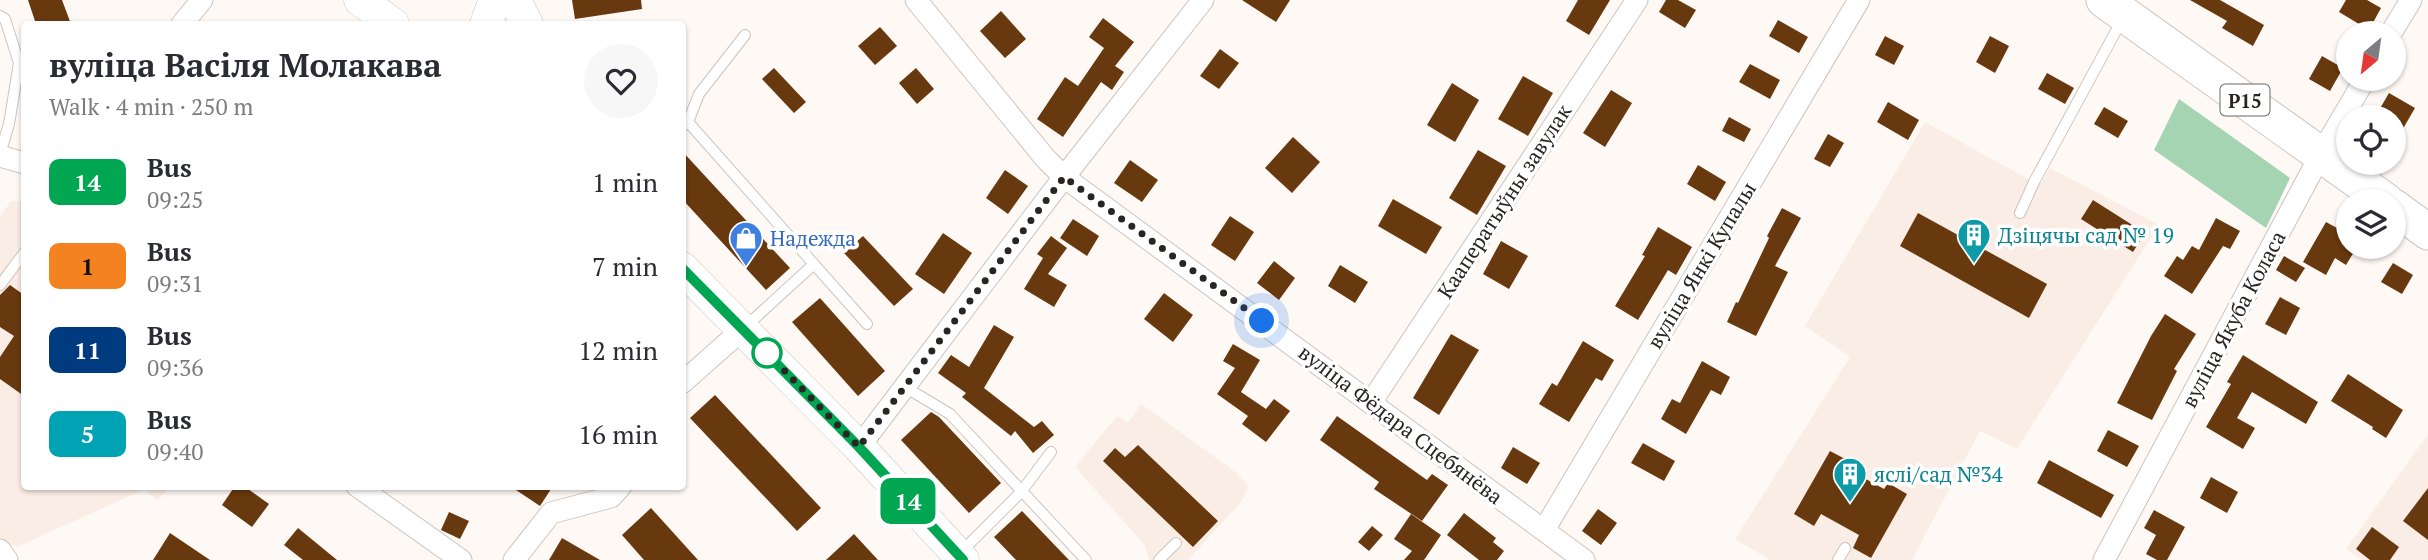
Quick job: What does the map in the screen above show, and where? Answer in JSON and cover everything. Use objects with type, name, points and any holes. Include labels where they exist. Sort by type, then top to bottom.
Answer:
[{"type":"main road","name":"Р15","points":[[2114,8],[2369,189]]},
{"type":"main road","points":[[2406,216],[2428,232]]},
{"type":"street","points":[[360,0],[389,21]]},
{"type":"street","points":[[487,21],[495,0]]},
{"type":"street","points":[[515,0],[526,21]]},
{"type":"street","name":"вуліца Фёдара Сцебянёва","points":[[916,0],[1045,158],[1064,177],[1372,401],[1584,560]]},
{"type":"street","points":[[859,447],[1064,177],[1203,0]]},
{"type":"street","name":"Кааператыўны завулак","points":[[1372,401],[1637,0]]},
{"type":"street","name":"вуліца Янкі Купалы","points":[[1544,530],[1858,0]]},
{"type":"street","points":[[2398,21],[2411,0]]},
{"type":"street","points":[[184,21],[197,2]]},
{"type":"street","name":"вуліца Якуба Коласа","points":[[2104,560],[2321,154],[2358,91]]},
{"type":"street","points":[[0,155],[21,162]]},
{"type":"street","points":[[686,272],[859,447],[961,558]]},
{"type":"street","points":[[686,379],[743,329]]},
{"type":"street","points":[[363,490],[461,560]]},
{"type":"street","points":[[514,560],[551,513],[611,497],[617,490]]},
{"type":"street","points":[[0,550],[8,560]]},
{"type":"lane","points":[[2020,213],[2114,8]]},
{"type":"lane","points":[[0,16],[5,19],[19,63],[9,124],[0,155]]},
{"type":"lane","points":[[686,122],[699,94],[745,35]]},
{"type":"lane","points":[[686,125],[867,324]]},
{"type":"lane","points":[[0,285],[21,257]]},
{"type":"lane","points":[[743,329],[814,264]]},
{"type":"lane","points":[[905,387],[950,414],[1086,560]]},
{"type":"lane","points":[[961,558],[1021,492],[1051,452]]},
{"type":"lane","points":[[1159,560],[1176,543]]},
{"type":"lane","points":[[1838,560],[1845,548]]},
{"type":"shaded area","points":[[1925,122],[2039,185],[2050,168],[2159,225],[2017,449],[1980,431],[1912,560],[1770,560],[1735,539],[1850,357],[1805,326]]},
{"type":"shaded area","points":[[11,201],[21,201],[21,490],[143,490],[17,547],[4,543],[0,538],[0,217]]},
{"type":"shaded area","points":[[1141,404],[1233,470],[1249,486],[1241,502],[1188,560],[1149,560],[1145,545],[1075,467],[1117,416],[1128,423]]},
{"type":"shaded area","points":[[2428,434],[2428,560],[2362,560],[2346,549]]},
{"type":"shaded area","points":[[146,490],[166,490],[157,501]]},
{"type":"green space","points":[[2179,99],[2290,178],[2266,228],[2154,150]]},
{"type":"building","points":[[28,0],[62,0],[70,21],[35,21]]},
{"type":"building","points":[[572,0],[641,0],[642,9],[575,19]]},
{"type":"building","points":[[1242,0],[1290,0],[1276,22]]},
{"type":"building","points":[[1578,0],[1610,0],[1589,35],[1566,21]]},
{"type":"building","points":[[1666,0],[1678,0],[1696,10],[1685,28],[1659,12]]},
{"type":"building","points":[[2190,0],[2220,0],[2264,25],[2253,46],[2222,28],[2227,21]]},
{"type":"building","points":[[2346,0],[2367,0],[2381,8],[2374,21],[2354,21],[2339,12]]},
{"type":"building","points":[[1001,11],[1026,39],[1005,58],[980,31]]},
{"type":"building","points":[[1103,18],[1134,42],[1115,66],[1124,72],[1112,90],[1101,82],[1063,137],[1037,119],[1065,77],[1078,86],[1104,48],[1089,37]]},
{"type":"building","points":[[1778,20],[1808,37],[1799,53],[1769,36]]},
{"type":"building","points":[[880,27],[897,46],[875,65],[858,46]]},
{"type":"building","points":[[1885,36],[1904,46],[1894,65],[1875,55]]},
{"type":"building","points":[[1990,36],[2009,46],[1995,73],[1976,62]]},
{"type":"building","points":[[1220,49],[1239,63],[1219,89],[1200,76]]},
{"type":"building","points":[[2322,56],[2336,64],[2336,80],[2330,91],[2309,79]]},
{"type":"building","points":[[1750,64],[1780,80],[1770,99],[1739,82]]},
{"type":"building","points":[[774,68],[806,102],[794,113],[762,79]]},
{"type":"building","points":[[916,68],[934,89],[917,104],[899,83]]},
{"type":"building","points":[[2047,73],[2074,88],[2065,104],[2038,89]]},
{"type":"building","points":[[1523,76],[1553,93],[1528,136],[1498,119]]},
{"type":"building","points":[[1452,83],[1479,100],[1455,142],[1427,125]]},
{"type":"building","points":[[1611,90],[1632,103],[1605,147],[1583,133]]},
{"type":"building","points":[[2389,93],[2415,108],[2406,123],[2406,105],[2382,105]]},
{"type":"building","points":[[1888,102],[1919,120],[1908,140],[1877,122]]},
{"type":"building","points":[[2104,107],[2128,121],[2118,138],[2094,124]]},
{"type":"building","points":[[1729,117],[1751,129],[1744,142],[1722,131]]},
{"type":"building","points":[[1828,134],[1844,143],[1830,167],[1814,159]]},
{"type":"building","points":[[1293,137],[1320,162],[1292,193],[1265,168]]},
{"type":"building","points":[[1478,150],[1506,166],[1477,215],[1449,198]]},
{"type":"building","points":[[686,155],[790,268],[766,290],[686,203]]},
{"type":"building","points":[[1130,160],[1158,180],[1142,202],[1114,183]]},
{"type":"building","points":[[1698,165],[1726,182],[1715,201],[1687,184]]},
{"type":"building","points":[[1005,170],[1028,186],[1008,214],[986,198]]},
{"type":"building","points":[[1393,199],[1442,227],[1426,254],[1378,226]]},
{"type":"building","points":[[2093,200],[2145,233],[2133,252],[2081,219]]},
{"type":"building","points":[[1782,208],[1801,218],[1775,266],[1788,272],[1756,336],[1727,322]]},
{"type":"building","name":"Дзіцячы сад № 19","points":[[1918,213],[2047,284],[2029,318],[1900,246]]},
{"type":"building","points":[[1230,216],[1254,232],[1235,261],[1211,245]]},
{"type":"building","points":[[2216,218],[2240,231],[2230,249],[2223,246],[2192,294],[2164,276],[2177,256],[2183,260],[2192,246],[2199,250]]},
{"type":"building","points":[[1073,219],[1099,236],[1087,256],[1060,238]]},
{"type":"building","points":[[2326,222],[2336,227],[2336,259],[2326,275],[2303,262]]},
{"type":"building","points":[[1658,227],[1692,247],[1676,275],[1668,270],[1638,320],[1615,306],[1645,256],[1642,255]]},
{"type":"building","points":[[943,233],[972,253],[944,294],[915,274]]},
{"type":"building","points":[[863,236],[913,289],[894,306],[844,253]]},
{"type":"building","points":[[1051,236],[1067,248],[1048,274],[1067,285],[1054,307],[1024,289],[1043,258],[1037,254]]},
{"type":"building","points":[[1501,241],[1528,256],[1509,289],[1483,274]]},
{"type":"building","points":[[2284,256],[2305,268],[2296,282],[2276,270]]},
{"type":"building","points":[[2337,259],[2350,259],[2346,265]]},
{"type":"building","points":[[1274,261],[1295,278],[1279,300],[1257,283]]},
{"type":"building","points":[[2393,263],[2413,275],[2402,294],[2381,282]]},
{"type":"building","points":[[1340,265],[1368,282],[1355,303],[1328,286]]},
{"type":"building","points":[[10,285],[21,293],[21,394],[0,379],[0,357],[14,336],[0,327],[0,295]]},
{"type":"building","points":[[1164,293],[1193,315],[1173,342],[1144,319]]},
{"type":"building","points":[[2280,297],[2300,308],[2286,335],[2265,324]]},
{"type":"building","points":[[820,298],[885,371],[858,396],[792,322]]},
{"type":"building","points":[[2165,314],[2196,334],[2174,369],[2177,371],[2152,420],[2117,403]]},
{"type":"building","points":[[994,325],[1014,337],[984,388],[1034,427],[1042,421],[1054,435],[1033,453],[1015,431],[1011,436],[962,397],[966,393],[938,373],[951,355],[969,367]]},
{"type":"building","points":[[1451,334],[1479,350],[1439,415],[1413,398]]},
{"type":"building","points":[[1583,341],[1614,360],[1602,381],[1596,378],[1569,422],[1539,404],[1552,383],[1557,386]]},
{"type":"building","points":[[1233,344],[1260,360],[1241,392],[1266,409],[1274,399],[1290,411],[1266,442],[1242,424],[1248,416],[1217,394],[1235,368],[1223,361]]},
{"type":"building","points":[[2243,355],[2318,402],[2306,424],[2252,392],[2237,418],[2255,428],[2243,449],[2206,427],[2231,384],[2227,382]]},
{"type":"building","points":[[1702,361],[1730,377],[1721,395],[1711,390],[1686,434],[1661,419],[1672,399],[1680,403]]},
{"type":"building","points":[[2348,374],[2403,410],[2386,438],[2331,401]]},
{"type":"building","points":[[715,395],[821,508],[797,531],[690,418]]},
{"type":"building","points":[[931,412],[939,417],[1001,483],[969,513],[901,440]]},
{"type":"building","points":[[1337,416],[1427,480],[1432,474],[1448,485],[1422,521],[1374,489],[1379,482],[1320,440]]},
{"type":"building","points":[[2108,430],[2139,446],[2127,467],[2097,451]]},
{"type":"building","points":[[1643,443],[1675,461],[1664,481],[1631,463]]},
{"type":"building","points":[[1138,445],[1218,521],[1193,547],[1103,461],[1115,448],[1125,457]]},
{"type":"building","points":[[1513,447],[1540,463],[1527,484],[1501,468]]},
{"type":"building","name":"яслі/сад №34","points":[[1830,451],[1847,460],[1844,467],[1884,489],[1888,483],[1907,494],[1871,558],[1853,548],[1859,535],[1821,514],[1814,526],[1794,514]]},
{"type":"building","points":[[2049,460],[2114,495],[2101,518],[2037,483]]},
{"type":"building","points":[[2211,477],[2238,492],[2227,513],[2200,498]]},
{"type":"building","points":[[2428,488],[2428,540],[2403,521]]},
{"type":"building","points":[[232,490],[250,490],[269,504],[252,527],[222,505]]},
{"type":"building","points":[[516,490],[550,490],[540,506]]},
{"type":"building","points":[[651,508],[698,560],[644,560],[622,535]]},
{"type":"building","points":[[1598,509],[1617,523],[1601,545],[1582,531]]},
{"type":"building","points":[[2154,510],[2185,527],[2167,560],[2157,560],[2146,554],[2156,535],[2144,528]]},
{"type":"building","points":[[1022,511],[1069,560],[1016,560],[994,537]]},
{"type":"building","points":[[449,512],[469,521],[460,539],[441,530]]},
{"type":"building","points":[[1464,513],[1496,538],[1493,542],[1504,551],[1497,560],[1479,560],[1447,535]]},
{"type":"building","points":[[1411,514],[1441,535],[1424,560],[1404,560],[1412,551],[1394,539]]},
{"type":"building","points":[[1372,526],[1383,535],[1369,551],[1358,542]]},
{"type":"building","points":[[2372,527],[2399,547],[2390,560],[2370,560],[2356,549]]},
{"type":"building","points":[[298,528],[337,560],[303,560],[284,545]]},
{"type":"building","points":[[170,533],[210,560],[153,560]]},
{"type":"building","points":[[854,534],[878,560],[826,560]]},
{"type":"building","points":[[562,538],[600,560],[549,560]]},
{"type":"bus line","name":"14","points":[[686,272],[859,447],[963,560]]},
{"type":"place","name":"Дзіцячы сад № 19","points":[[1974,265]]},
{"type":"place","name":"Надежда","points":[[746,268]]},
{"type":"place","name":"яслі/сад №34","points":[[1850,504]]},
{"type":"route","points":[[767,353],[859,447],[1064,177],[1262,321]]}]
